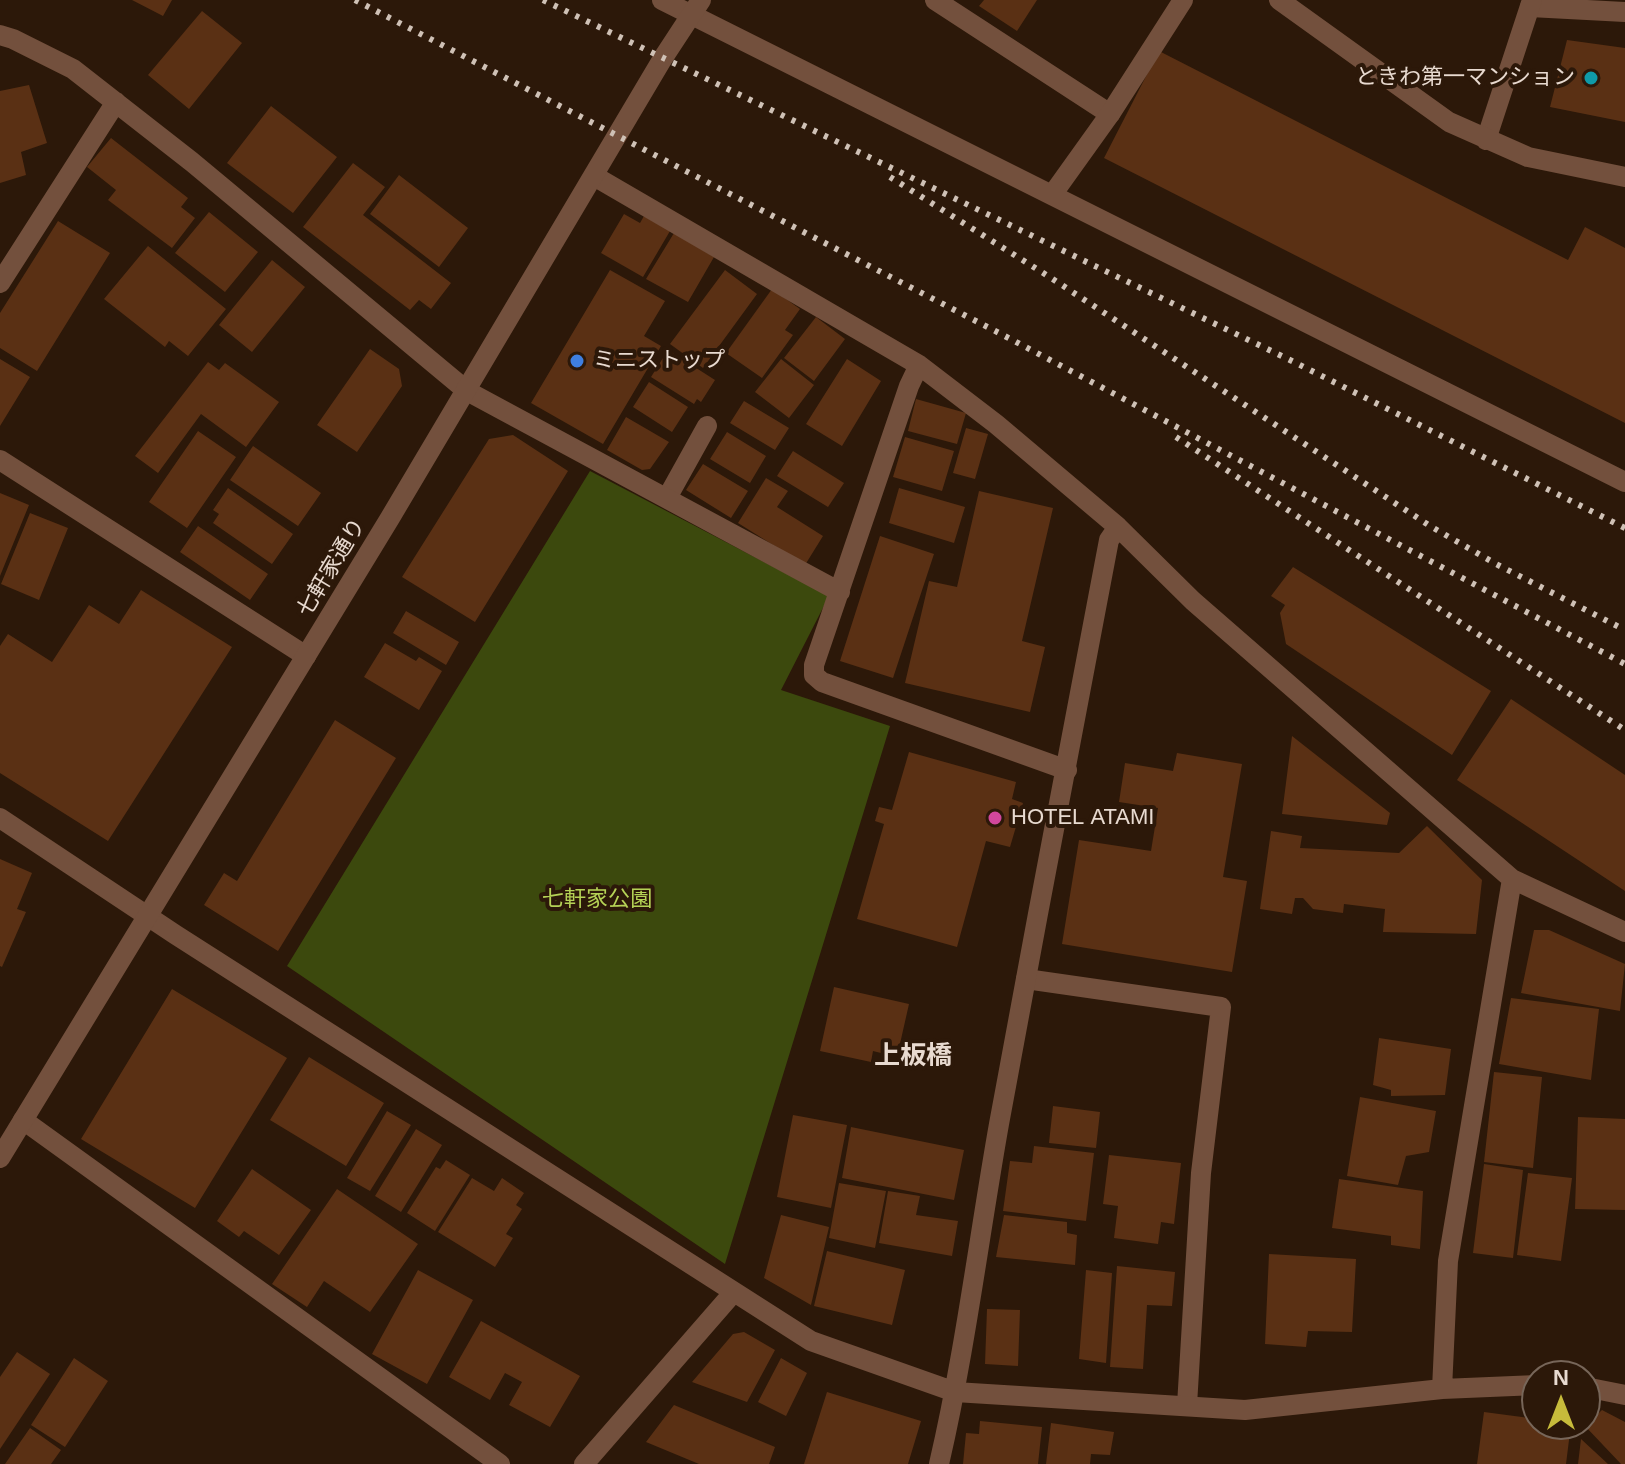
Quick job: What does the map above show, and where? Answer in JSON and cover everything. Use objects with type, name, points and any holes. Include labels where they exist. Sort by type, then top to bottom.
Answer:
[{"type":"street","points":[[662,0],[697,6],[1052,195],[1625,482]]},
{"type":"street","points":[[935,0],[1110,114]]},
{"type":"street","points":[[1052,195],[1110,114],[1183,0]]},
{"type":"street","points":[[1279,0],[1449,122],[1528,157],[1625,177]]},
{"type":"street","points":[[1486,140],[1531,4],[1625,12]]},
{"type":"street","name":"七軒家通り","points":[[0,1158],[467,391],[489,349],[697,6]]},
{"type":"street","points":[[0,35],[73,69],[192,162],[467,391],[840,592]]},
{"type":"street","points":[[0,283],[116,102]]},
{"type":"street","points":[[594,176],[919,365],[996,424],[1118,527],[1193,601],[1512,879],[1625,932]]},
{"type":"street","points":[[919,365],[909,386],[814,665],[814,675],[822,682],[1067,770]]},
{"type":"street","points":[[667,498],[707,426]]},
{"type":"street","points":[[0,460],[306,656]]},
{"type":"street","points":[[939,1464],[955,1392],[1026,979],[1109,540],[1118,527]]},
{"type":"street","points":[[0,818],[811,1341],[955,1392],[1245,1410],[1442,1389],[1521,1386]]},
{"type":"street","points":[[1442,1389],[1448,1261],[1512,879]]},
{"type":"street","points":[[1026,979],[1221,1007],[1201,1173],[1187,1405]]},
{"type":"street","points":[[23,1120],[500,1464]]},
{"type":"street","points":[[584,1464],[733,1293]]},
{"type":"street","points":[[1601,1390],[1625,1395]]},
{"type":"green space","name":"七軒家公園","points":[[590,471],[829,596],[781,690],[890,726],[725,1264],[287,966]]},
{"type":"building","points":[[132,0],[172,0],[163,16]]},
{"type":"building","points":[[984,0],[1037,0],[1017,31],[979,6]]},
{"type":"building","points":[[202,11],[242,43],[189,109],[148,75]]},
{"type":"building","name":"ときわ第一マンション","points":[[1567,40],[1625,48],[1625,122],[1550,107]]},
{"type":"building","points":[[1159,51],[1568,260],[1585,227],[1625,248],[1625,423],[1104,158]]},
{"type":"building","points":[[29,85],[47,143],[21,152],[26,175],[0,183],[0,91]]},
{"type":"building","points":[[271,106],[337,157],[293,213],[227,163]]},
{"type":"building","points":[[111,138],[188,198],[181,207],[195,218],[172,248],[108,200],[116,190],[87,167]]},
{"type":"building","points":[[353,163],[385,187],[363,215],[451,283],[431,309],[419,300],[410,310],[303,227]]},
{"type":"building","points":[[399,175],[468,228],[439,267],[370,214]]},
{"type":"building","points":[[209,212],[258,252],[225,292],[175,253]]},
{"type":"building","points":[[624,214],[640,223],[644,216],[670,231],[643,277],[601,253]]},
{"type":"building","points":[[58,221],[110,253],[37,371],[0,348],[0,313]]},
{"type":"building","points":[[674,233],[714,257],[688,302],[646,279]]},
{"type":"building","points":[[148,246],[226,309],[188,356],[169,341],[165,347],[104,299]]},
{"type":"building","points":[[272,260],[305,287],[252,352],[219,325]]},
{"type":"building","points":[[610,270],[665,301],[644,336],[661,346],[603,444],[531,403]]},
{"type":"building","points":[[725,270],[757,294],[703,368],[670,344]]},
{"type":"building","points":[[772,289],[800,309],[785,330],[793,335],[762,378],[726,353]]},
{"type":"building","points":[[816,317],[845,339],[814,381],[784,358]]},
{"type":"building","points":[[370,349],[399,369],[402,386],[357,452],[317,425]]},
{"type":"building","points":[[668,350],[715,380],[701,402],[697,399],[694,404],[651,377]]},
{"type":"building","points":[[0,359],[30,377],[0,426]]},
{"type":"building","points":[[781,359],[814,385],[789,418],[755,392]]},
{"type":"building","points":[[847,359],[881,381],[842,446],[806,424]]},
{"type":"building","points":[[208,362],[219,370],[225,363],[279,402],[246,447],[201,414],[158,473],[135,456]]},
{"type":"building","points":[[649,382],[688,407],[672,432],[633,407]]},
{"type":"building","points":[[916,399],[966,413],[957,444],[908,431]]},
{"type":"building","points":[[744,401],[789,428],[775,450],[730,423]]},
{"type":"building","points":[[626,417],[669,442],[650,469],[642,470],[607,450]]},
{"type":"building","points":[[966,428],[988,434],[975,479],[953,473]]},
{"type":"building","points":[[198,431],[236,457],[187,528],[149,502]]},
{"type":"building","points":[[727,432],[766,456],[750,483],[710,459]]},
{"type":"building","points":[[513,435],[568,471],[475,622],[402,577],[489,439]]},
{"type":"building","points":[[905,437],[954,451],[942,491],[893,477]]},
{"type":"building","points":[[253,446],[321,493],[298,526],[230,480]]},
{"type":"building","points":[[793,451],[844,483],[828,507],[777,476]]},
{"type":"building","points":[[703,464],[748,491],[731,518],[686,490]]},
{"type":"building","points":[[766,478],[788,491],[777,507],[823,536],[805,565],[738,523]]},
{"type":"building","points":[[228,488],[293,534],[272,564],[213,523],[219,514],[213,510]]},
{"type":"building","points":[[899,488],[965,507],[954,543],[889,523]]},
{"type":"building","points":[[979,491],[1053,508],[1022,641],[1045,647],[1030,712],[905,683],[929,581],[957,587]]},
{"type":"building","points":[[0,493],[29,505],[0,576]]},
{"type":"building","points":[[30,513],[68,528],[39,600],[1,584]]},
{"type":"building","points":[[198,526],[268,574],[250,600],[180,552]]},
{"type":"building","points":[[880,536],[934,554],[893,678],[840,661]]},
{"type":"building","points":[[1293,567],[1491,691],[1452,755],[1286,644],[1280,613],[1285,605],[1271,596]]},
{"type":"building","points":[[141,590],[232,647],[108,841],[0,773],[0,646],[8,634],[52,662],[89,605],[119,624]]},
{"type":"building","points":[[406,611],[459,642],[446,665],[393,633]]},
{"type":"building","points":[[385,643],[416,661],[419,657],[442,671],[419,710],[364,677]]},
{"type":"building","points":[[1511,699],[1625,775],[1625,891],[1457,780]]},
{"type":"building","points":[[335,720],[396,758],[278,951],[204,905],[224,873],[237,881]]},
{"type":"building","points":[[1292,736],[1390,813],[1387,825],[1282,814]]},
{"type":"building","points":[[909,752],[1016,782],[1012,799],[1023,803],[1010,847],[986,841],[957,947],[857,919],[884,824],[875,821],[879,807],[892,810]]},
{"type":"building","points":[[1177,753],[1242,764],[1223,877],[1247,881],[1232,972],[1062,944],[1079,840],[1151,851],[1158,808],[1119,802],[1125,763],[1173,771]]},
{"type":"building","points":[[1427,826],[1482,880],[1476,934],[1383,932],[1385,909],[1344,904],[1343,913],[1313,909],[1303,898],[1295,898],[1292,914],[1260,909],[1271,831],[1302,836],[1300,848],[1399,853]]},
{"type":"building","points":[[0,859],[32,873],[17,909],[26,912],[2,967],[0,966]]},
{"type":"building","points":[[1534,930],[1549,930],[1625,964],[1620,1011],[1521,993]]},
{"type":"building","points":[[834,987],[909,1004],[897,1057],[873,1051],[871,1062],[820,1051]]},
{"type":"building","points":[[172,989],[287,1058],[195,1208],[81,1139]]},
{"type":"building","points":[[1511,998],[1599,1009],[1591,1080],[1499,1064]]},
{"type":"building","points":[[1379,1038],[1451,1049],[1445,1095],[1391,1096],[1391,1090],[1373,1085]]},
{"type":"building","points":[[309,1057],[384,1103],[346,1166],[270,1120]]},
{"type":"building","points":[[1494,1072],[1542,1077],[1533,1168],[1484,1162]]},
{"type":"building","points":[[1360,1097],[1436,1111],[1429,1152],[1406,1156],[1398,1185],[1347,1176]]},
{"type":"building","points":[[1053,1106],[1100,1112],[1096,1148],[1049,1143]]},
{"type":"building","points":[[387,1111],[411,1125],[370,1191],[347,1178]]},
{"type":"building","points":[[793,1115],[847,1125],[831,1208],[777,1197]]},
{"type":"building","points":[[1578,1117],[1625,1119],[1625,1210],[1575,1209]]},
{"type":"building","points":[[851,1127],[964,1150],[954,1200],[842,1178]]},
{"type":"building","points":[[416,1129],[442,1145],[401,1212],[375,1196]]},
{"type":"building","points":[[1034,1146],[1094,1153],[1086,1221],[1003,1211],[1010,1161],[1032,1163]]},
{"type":"building","points":[[1109,1155],[1181,1163],[1174,1224],[1161,1222],[1158,1244],[1114,1238],[1118,1206],[1103,1204]]},
{"type":"building","points":[[446,1160],[470,1175],[435,1231],[407,1213],[436,1167],[440,1169]]},
{"type":"building","points":[[1484,1164],[1523,1170],[1513,1258],[1473,1253]]},
{"type":"building","points":[[252,1169],[311,1210],[279,1255],[244,1231],[239,1237],[217,1221]]},
{"type":"building","points":[[1528,1173],[1572,1178],[1561,1261],[1517,1255]]},
{"type":"building","points":[[472,1178],[494,1191],[502,1178],[524,1193],[516,1205],[522,1209],[506,1234],[513,1238],[495,1267],[438,1232]]},
{"type":"building","points":[[1339,1179],[1423,1191],[1420,1249],[1391,1245],[1391,1236],[1332,1228]]},
{"type":"building","points":[[839,1183],[886,1191],[875,1248],[829,1238]]},
{"type":"building","points":[[337,1189],[418,1244],[370,1312],[324,1281],[307,1307],[272,1284]]},
{"type":"building","points":[[888,1191],[920,1196],[916,1215],[958,1221],[952,1256],[879,1243]]},
{"type":"building","points":[[781,1215],[829,1227],[811,1305],[764,1278]]},
{"type":"building","points":[[1004,1215],[1067,1222],[1067,1233],[1077,1235],[1075,1265],[996,1257]]},
{"type":"building","points":[[827,1251],[905,1270],[892,1325],[814,1306]]},
{"type":"building","points":[[1269,1254],[1356,1259],[1352,1332],[1308,1331],[1306,1347],[1265,1344]]},
{"type":"building","points":[[1117,1266],[1175,1272],[1172,1306],[1147,1305],[1143,1369],[1110,1367]]},
{"type":"building","points":[[418,1270],[473,1300],[427,1384],[372,1354]]},
{"type":"building","points":[[1086,1270],[1112,1273],[1106,1363],[1079,1359]]},
{"type":"building","points":[[987,1309],[1020,1310],[1018,1366],[985,1364]]},
{"type":"building","points":[[481,1321],[580,1376],[550,1427],[509,1405],[522,1382],[505,1373],[490,1400],[449,1377]]},
{"type":"building","points":[[744,1332],[775,1350],[747,1402],[692,1382],[733,1334]]},
{"type":"building","points":[[17,1352],[50,1374],[0,1449],[0,1377]]},
{"type":"building","points":[[74,1358],[108,1381],[65,1447],[31,1425]]},
{"type":"building","points":[[781,1358],[807,1373],[786,1416],[758,1402]]},
{"type":"building","points":[[827,1392],[921,1421],[908,1464],[804,1464]]},
{"type":"building","points":[[674,1405],[775,1447],[769,1464],[699,1464],[646,1442]]},
{"type":"building","points":[[1601,1411],[1625,1422],[1625,1464],[1621,1464],[1598,1440],[1601,1440]]},
{"type":"building","points":[[1484,1412],[1521,1417],[1521,1440],[1569,1440],[1566,1464],[1477,1464]]},
{"type":"building","points":[[980,1421],[1042,1427],[1038,1464],[963,1464],[966,1433],[979,1434]]},
{"type":"building","points":[[1051,1423],[1114,1432],[1110,1455],[1091,1454],[1090,1464],[1046,1464]]},
{"type":"building","points":[[30,1428],[61,1450],[51,1464],[5,1464]]},
{"type":"building","points":[[1582,1440],[1608,1464],[1578,1464]]},
{"type":"railway","points":[[355,0],[1001,334],[1625,664]]},
{"type":"railway","points":[[543,0],[1288,359],[1625,528]]},
{"type":"railway","points":[[890,177],[1048,276],[1430,526],[1496,564],[1625,630]]},
{"type":"railway","points":[[1176,437],[1625,730]]},
{"type":"place","name":"ときわ第一マンション","points":[[1591,78]]},
{"type":"place","name":"ミニストップ","points":[[577,361]]},
{"type":"place","name":"HOTEL ATAMI","points":[[995,818]]},
{"type":"district","name":"上板橋","points":[[913,1057]]}]
